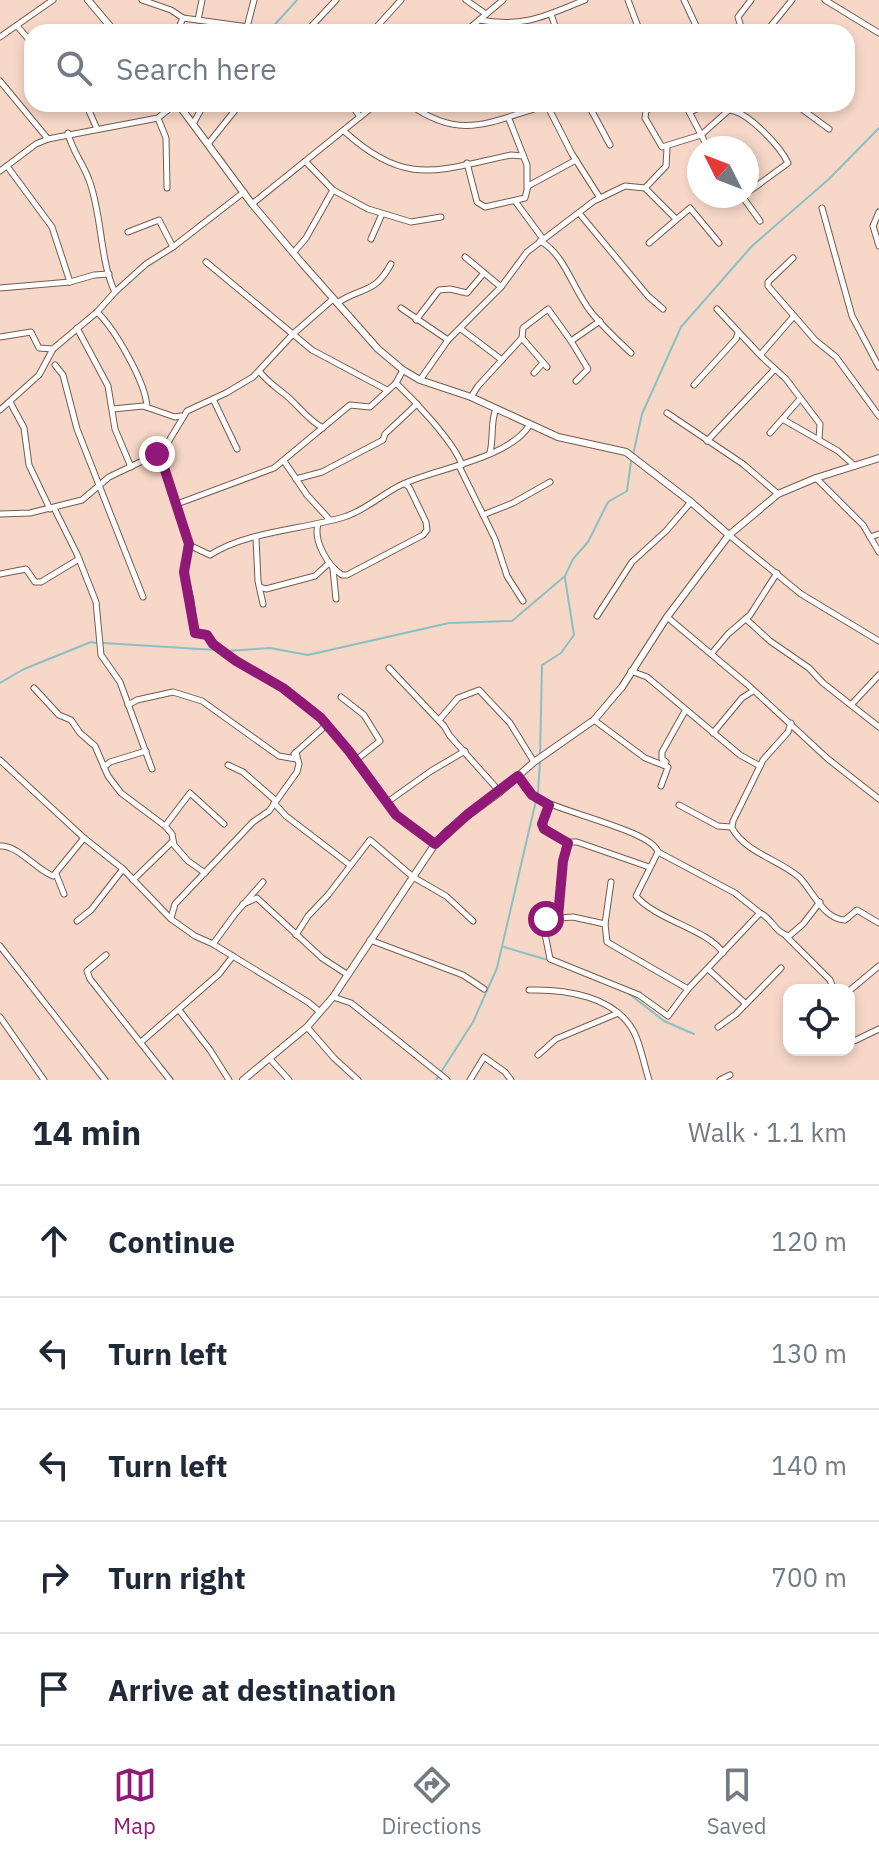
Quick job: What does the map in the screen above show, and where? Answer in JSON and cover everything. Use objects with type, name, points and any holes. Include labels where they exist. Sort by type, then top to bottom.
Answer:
[{"type":"street","points":[[0,37],[53,0]]},
{"type":"street","points":[[142,0],[171,10],[183,18],[226,24]]},
{"type":"street","points":[[198,20],[202,0]]},
{"type":"street","points":[[248,24],[254,0]]},
{"type":"street","points":[[314,24],[336,0]]},
{"type":"street","points":[[379,24],[401,0]]},
{"type":"street","points":[[466,0],[486,14]]},
{"type":"street","points":[[474,24],[503,0]]},
{"type":"street","points":[[479,20],[528,22],[585,0]]},
{"type":"street","points":[[628,0],[637,24]]},
{"type":"street","points":[[684,0],[695,24]]},
{"type":"street","points":[[740,24],[738,17],[751,0]]},
{"type":"street","points":[[775,24],[792,0]]},
{"type":"street","points":[[825,0],[879,33]]},
{"type":"street","points":[[91,1],[109,24]]},
{"type":"street","points":[[551,13],[554,24]]},
{"type":"street","points":[[180,24],[183,18]]},
{"type":"street","points":[[17,26],[24,34]]},
{"type":"street","points":[[2,86],[24,111]]},
{"type":"street","points":[[25,112],[48,139]]},
{"type":"street","points":[[90,112],[97,129]]},
{"type":"street","points":[[0,171],[36,144],[48,139],[158,118],[166,112]]},
{"type":"street","points":[[183,112],[252,204],[378,349],[403,370],[420,380],[471,397],[529,426],[572,441],[626,452],[801,594],[879,641]]},
{"type":"street","points":[[193,124],[200,112]]},
{"type":"street","points":[[208,144],[234,112]]},
{"type":"street","points":[[357,112],[360,117]]},
{"type":"street","points":[[252,204],[366,112]]},
{"type":"street","points":[[421,112],[443,123],[478,126],[528,112]]},
{"type":"street","points":[[551,112],[600,198]]},
{"type":"street","points":[[592,112],[610,145]]},
{"type":"street","points":[[646,112],[645,118],[658,143],[667,148],[701,135],[722,112]]},
{"type":"street","points":[[690,112],[701,135]]},
{"type":"street","points":[[738,112],[784,154],[788,163],[759,185]]},
{"type":"street","points":[[806,112],[829,129]]},
{"type":"street","points":[[158,118],[166,138],[167,188]]},
{"type":"street","points":[[467,163],[480,206],[492,207],[526,197],[527,165],[509,119]]},
{"type":"street","points":[[344,131],[365,149],[404,168],[431,172],[517,154],[523,156]]},
{"type":"street","points":[[68,133],[72,150],[89,180],[115,292]]},
{"type":"street","points":[[645,188],[666,166],[667,148]]},
{"type":"street","points":[[527,188],[576,160]]},
{"type":"street","points":[[306,162],[333,190],[382,214],[411,222],[441,217]]},
{"type":"street","points":[[7,166],[52,227],[70,282]]},
{"type":"street","points":[[420,380],[448,340],[501,287],[514,268],[543,238],[600,198],[625,186],[645,188],[676,219]]},
{"type":"street","points":[[294,252],[306,238],[333,190]]},
{"type":"street","points":[[0,410],[39,375],[53,349],[146,264],[245,192]]},
{"type":"street","points":[[515,201],[548,245],[590,311],[631,353]]},
{"type":"street","points":[[752,208],[760,221]]},
{"type":"street","points":[[822,208],[852,316],[879,367]]},
{"type":"street","points":[[649,243],[692,209],[719,243]]},
{"type":"street","points":[[879,212],[873,226],[879,246]]},
{"type":"street","points":[[579,213],[648,296],[663,309]]},
{"type":"street","points":[[371,239],[382,214]]},
{"type":"street","points":[[128,232],[159,220],[173,247]]},
{"type":"street","points":[[465,257],[501,287]]},
{"type":"street","points":[[793,258],[768,282],[768,286],[821,346],[836,357],[879,416]]},
{"type":"street","points":[[206,262],[312,350],[387,391]]},
{"type":"street","points":[[0,514],[23,514],[82,500],[109,477],[159,452],[187,411],[259,371],[292,335],[335,301],[375,286],[391,264]]},
{"type":"street","points":[[416,320],[439,290],[467,293],[484,273]]},
{"type":"street","points":[[0,288],[70,282],[109,274]]},
{"type":"street","points":[[401,308],[448,340]]},
{"type":"street","points":[[471,397],[522,338],[523,328],[548,309],[588,369],[576,381]]},
{"type":"street","points":[[717,309],[790,383],[820,424],[819,440]]},
{"type":"street","points":[[97,312],[131,364],[146,395],[147,407]]},
{"type":"street","points":[[761,354],[794,316]]},
{"type":"street","points":[[571,341],[600,321]]},
{"type":"street","points":[[76,328],[108,386],[115,429],[131,467]]},
{"type":"street","points":[[461,329],[502,360]]},
{"type":"street","points":[[0,337],[31,332],[39,348],[53,349]]},
{"type":"street","points":[[694,385],[739,332]]},
{"type":"street","points":[[522,338],[545,365],[534,373]]},
{"type":"street","points":[[55,365],[63,375],[73,419],[143,597]]},
{"type":"street","points":[[706,441],[775,369]]},
{"type":"street","points":[[177,504],[263,473],[284,461],[353,403],[368,408],[396,383],[403,370]]},
{"type":"street","points":[[259,371],[273,388],[279,389],[310,420],[323,428]]},
{"type":"street","points":[[396,383],[458,454],[495,539],[507,576],[523,601]]},
{"type":"street","points":[[213,399],[237,449]]},
{"type":"street","points":[[770,433],[800,399]]},
{"type":"street","points":[[10,402],[24,428],[26,455],[79,559],[96,602],[101,655],[116,674],[152,769]]},
{"type":"street","points":[[296,479],[322,472],[383,440],[385,434],[417,404]]},
{"type":"street","points":[[113,409],[147,407],[175,417],[182,416]]},
{"type":"street","points":[[490,453],[492,417],[496,409]]},
{"type":"street","points":[[667,413],[743,464],[778,494]]},
{"type":"street","points":[[784,420],[855,466]]},
{"type":"street","points":[[189,545],[210,555],[225,546],[351,515],[408,484],[490,453],[518,437],[529,426]]},
{"type":"street","points":[[159,452],[189,545],[184,572],[195,633],[207,635],[219,649],[283,688],[326,726],[401,820],[435,844]]},
{"type":"street","points":[[243,1080],[307,1027],[333,997],[435,844],[534,762],[594,720],[622,687],[667,617],[729,535],[778,494],[879,458]]},
{"type":"street","points":[[284,461],[327,519]]},
{"type":"street","points":[[816,478],[863,525],[879,552]]},
{"type":"street","points":[[483,515],[513,503],[550,482]]},
{"type":"street","points":[[331,566],[342,575],[347,575],[425,533],[426,522],[408,484]]},
{"type":"street","points":[[597,616],[632,562],[666,531],[691,502]]},
{"type":"street","points":[[318,524],[316,534],[331,566],[336,599]]},
{"type":"street","points":[[870,537],[879,534]]},
{"type":"street","points":[[256,538],[263,604]]},
{"type":"street","points":[[0,574],[26,569],[35,582],[41,582],[79,559]]},
{"type":"street","points":[[260,587],[266,589],[315,576],[331,566]]},
{"type":"street","points":[[712,653],[746,619],[777,573]]},
{"type":"street","points":[[667,617],[712,653],[828,759],[879,799]]},
{"type":"street","points":[[746,619],[879,727]]},
{"type":"street","points":[[389,668],[439,720],[500,792]]},
{"type":"street","points":[[631,671],[647,677],[740,755],[760,766]]},
{"type":"street","points":[[851,705],[879,675]]},
{"type":"street","points":[[34,688],[95,746],[121,793],[165,826],[172,834],[173,844],[188,861],[205,873]]},
{"type":"street","points":[[439,720],[458,698],[479,690],[510,723],[534,762]]},
{"type":"street","points":[[713,733],[742,698],[753,691]]},
{"type":"street","points":[[128,705],[173,692],[202,701],[279,756],[288,757],[297,756],[326,726]]},
{"type":"street","points":[[341,697],[364,715],[380,741],[356,760]]},
{"type":"street","points":[[664,765],[666,762],[662,759],[662,752],[685,711]]},
{"type":"street","points":[[594,720],[645,758],[664,765],[668,769],[661,786]]},
{"type":"street","points":[[731,827],[760,766],[788,732],[791,723]]},
{"type":"street","points":[[104,767],[110,762],[146,751]]},
{"type":"street","points":[[386,803],[465,751]]},
{"type":"street","points":[[171,919],[175,904],[253,822],[269,811],[295,777],[299,768],[297,756]]},
{"type":"street","points":[[0,760],[84,838],[123,869],[171,919],[320,1012]]},
{"type":"street","points":[[228,765],[243,772],[286,816],[350,865]]},
{"type":"street","points":[[518,776],[533,796],[549,805],[639,835],[656,846],[658,852],[735,893],[785,935],[832,984]]},
{"type":"street","points":[[165,826],[190,793],[224,824]]},
{"type":"street","points":[[549,805],[543,826],[546,831],[568,843],[577,842],[649,867]]},
{"type":"street","points":[[679,805],[718,826],[731,827],[745,844],[797,876],[829,914],[839,920],[845,920],[857,910],[879,923]]},
{"type":"street","points":[[56,874],[84,838]]},
{"type":"street","points":[[296,935],[370,840],[413,877],[446,896],[473,921]]},
{"type":"street","points":[[558,917],[563,861],[568,843]]},
{"type":"street","points":[[133,880],[173,844]]},
{"type":"street","points":[[0,846],[8,846],[46,874],[56,874]]},
{"type":"street","points":[[658,852],[637,894],[638,900],[712,943],[723,953]]},
{"type":"street","points":[[77,921],[91,910],[123,869]]},
{"type":"street","points":[[56,874],[64,894]]},
{"type":"street","points":[[213,944],[263,882]]},
{"type":"street","points":[[611,882],[605,924],[607,942],[688,989]]},
{"type":"street","points":[[243,904],[257,898],[322,958],[348,975]]},
{"type":"street","points":[[785,935],[791,935],[803,924],[820,902]]},
{"type":"street","points":[[605,924],[547,918],[543,924],[549,958],[639,995],[666,1016],[671,1015],[688,989],[760,913]]},
{"type":"street","points":[[370,940],[463,975],[484,989]]},
{"type":"street","points":[[0,946],[105,1080]]},
{"type":"street","points":[[106,955],[87,971],[90,979],[170,1080]]},
{"type":"street","points":[[141,1043],[219,974],[233,956]]},
{"type":"street","points":[[855,986],[879,966]]},
{"type":"street","points":[[718,1027],[781,968]]},
{"type":"street","points":[[708,969],[746,1004]]},
{"type":"street","points":[[529,990],[582,995],[617,1014],[634,1033],[649,1080]]},
{"type":"street","points":[[333,997],[351,1003],[447,1080]]},
{"type":"street","points":[[179,1010],[229,1080]]},
{"type":"street","points":[[538,1055],[556,1039],[617,1014]]},
{"type":"street","points":[[0,1017],[2,1028],[20,1043],[44,1080]]},
{"type":"street","points":[[307,1027],[358,1080]]},
{"type":"street","points":[[855,1041],[879,1029]]},
{"type":"street","points":[[470,1080],[484,1057],[511,1080]]},
{"type":"street","points":[[270,1059],[289,1080]]},
{"type":"street","points":[[158,1080],[164,1074]]},
{"type":"street","points":[[720,1080],[730,1075]]},
{"type":"waterway","points":[[275,24],[297,0]]},
{"type":"waterway","points":[[633,455],[642,414],[681,327],[752,246],[829,179],[879,128]]},
{"type":"waterway","points":[[227,651],[270,648],[308,655],[449,623],[512,621],[565,576],[573,559],[588,542],[608,502],[627,491],[631,461]]},
{"type":"waterway","points":[[540,756],[542,665],[561,653],[574,635],[565,578]]},
{"type":"waterway","points":[[0,683],[24,669],[91,642],[96,643]]},
{"type":"waterway","points":[[103,643],[216,650]]},
{"type":"waterway","points":[[436,1080],[473,1022],[497,968],[538,792],[540,762]]},
{"type":"waterway","points":[[504,947],[548,960]]},
{"type":"waterway","points":[[628,993],[664,1021],[694,1034]]},
{"type":"route","points":[[157,454],[159,452],[189,544],[184,572],[195,633],[207,635],[219,649],[283,688],[321,718],[396,815],[435,844],[447,831],[518,776],[529,793],[549,805],[542,824],[544,829],[568,843],[563,861],[558,917],[546,919]]}]
